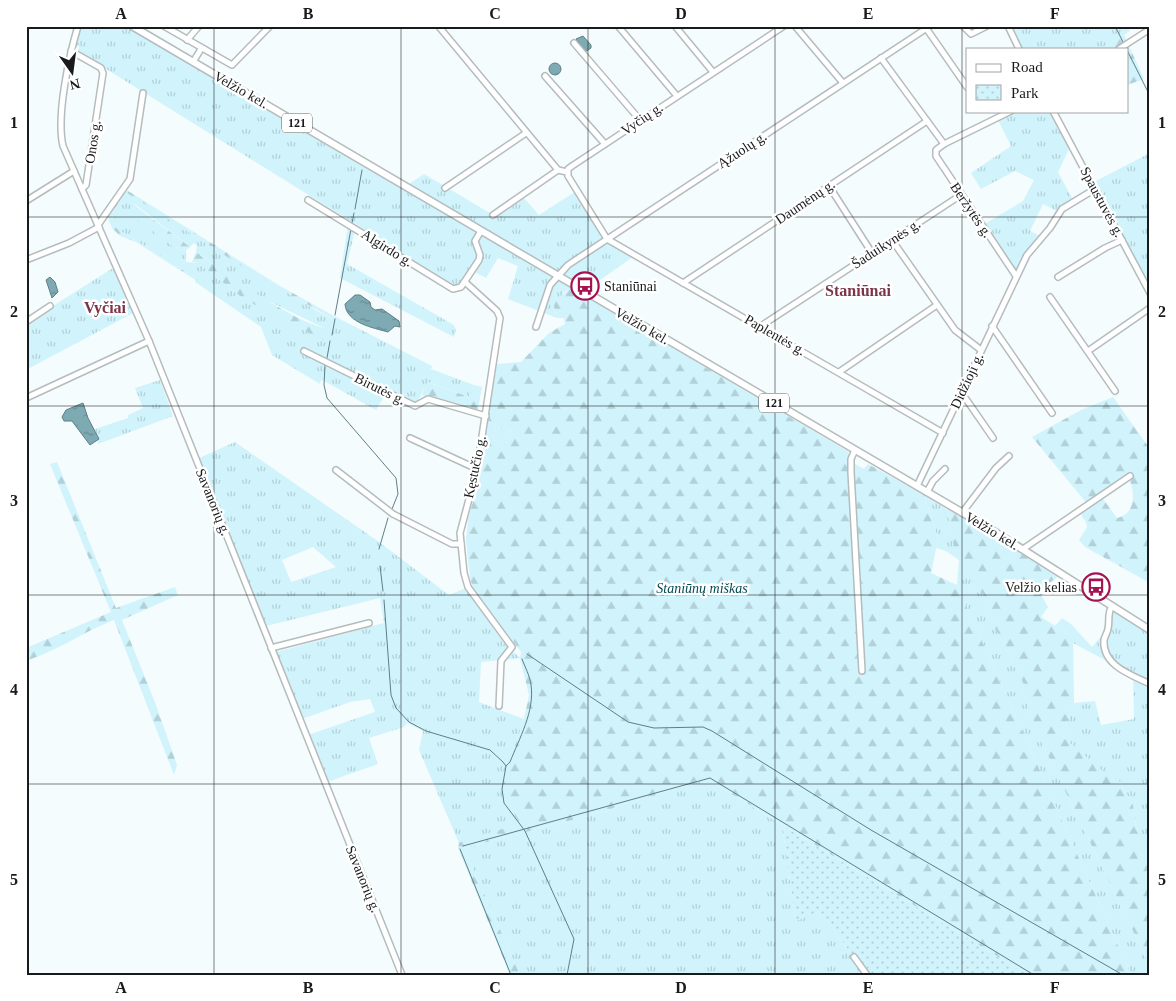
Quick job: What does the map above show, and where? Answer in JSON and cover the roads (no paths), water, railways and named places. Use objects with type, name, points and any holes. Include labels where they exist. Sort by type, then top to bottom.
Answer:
[{"type":"main road","name":"Velžio kel.","points":[[132,26],[917,486],[1023,549],[1150,630]]},
{"type":"street","name":"Savanorių g.","points":[[78,26],[71,51],[61,136],[63,146],[149,341],[402,975]]},
{"type":"street","points":[[164,26],[201,49],[232,65],[270,26]]},
{"type":"street","points":[[187,40],[199,26]]},
{"type":"street","points":[[618,26],[676,96]]},
{"type":"street","points":[[675,26],[713,72]]},
{"type":"street","name":"Vyčių g.","points":[[567,172],[572,166],[640,120],[784,26]]},
{"type":"street","points":[[794,26],[843,84]]},
{"type":"street","points":[[963,26],[971,34],[987,26]]},
{"type":"street","points":[[1008,26],[1019,48]]},
{"type":"street","points":[[928,27],[966,85]]},
{"type":"street","name":"Ąžuolų g.","points":[[557,276],[568,265],[928,27]]},
{"type":"street","points":[[440,28],[558,170],[567,172],[607,239]]},
{"type":"street","points":[[1121,48],[1150,29]]},
{"type":"street","points":[[574,43],[640,120]]},
{"type":"street","points":[[193,62],[201,49]]},
{"type":"street","name":"Onos g.","points":[[71,51],[101,68],[103,73],[86,184],[82,189]]},
{"type":"street","points":[[881,58],[944,144],[1009,112]]},
{"type":"street","points":[[545,76],[605,144]]},
{"type":"street","points":[[27,258],[69,244],[99,226],[130,179],[143,93]]},
{"type":"street","name":"Spaustuvės g.","points":[[1054,112],[1150,293]]},
{"type":"street","name":"Daumėnų g.","points":[[683,283],[927,121]]},
{"type":"street","points":[[445,188],[526,133]]},
{"type":"street","name":"Beržytės g.","points":[[944,144],[936,150],[936,159],[1016,276]]},
{"type":"street","points":[[493,215],[558,170]]},
{"type":"street","points":[[26,201],[74,171]]},
{"type":"street","points":[[829,186],[872,253]]},
{"type":"street","name":"Didžioji g.","points":[[917,486],[1027,254],[1050,228],[1062,209],[1095,189]]},
{"type":"street","name":"Šaduikynės g.","points":[[761,326],[961,195]]},
{"type":"street","name":"Algirdo g.","points":[[308,200],[450,287],[458,288],[465,282]]},
{"type":"street","points":[[465,282],[480,258],[474,241],[481,231]]},
{"type":"street","name":"Paplentės g.","points":[[607,239],[761,326],[943,433]]},
{"type":"street","points":[[892,240],[960,335],[981,350]]},
{"type":"street","points":[[1058,277],[1105,248],[1122,240]]},
{"type":"street","points":[[536,327],[550,285],[557,276]]},
{"type":"street","name":"Kęstučio g.","points":[[465,282],[494,308],[500,318],[486,416],[476,469],[462,523],[462,544],[468,587],[512,647],[501,661],[499,706]]},
{"type":"street","points":[[1050,297],[1115,391]]},
{"type":"street","points":[[839,372],[937,305]]},
{"type":"street","points":[[26,322],[50,306]]},
{"type":"street","points":[[1088,351],[1150,308]]},
{"type":"street","points":[[992,326],[1052,413]]},
{"type":"street","points":[[26,398],[149,341]]},
{"type":"street","name":"Birutės g.","points":[[304,351],[415,406],[428,399],[486,416]]},
{"type":"street","points":[[960,396],[966,400],[992,438]]},
{"type":"street","points":[[410,438],[476,469]]},
{"type":"street","points":[[855,450],[851,460],[851,472],[862,670]]},
{"type":"street","points":[[962,513],[996,468],[1010,456]]},
{"type":"street","points":[[927,492],[933,480],[945,469]]},
{"type":"street","points":[[336,470],[393,514],[452,544],[462,544]]},
{"type":"street","points":[[1023,549],[1130,476]]},
{"type":"street","points":[[1112,606],[1108,613],[1108,629],[1104,640],[1110,660],[1118,668],[1150,684]]},
{"type":"street","points":[[271,648],[369,623]]},
{"type":"street","points":[[854,957],[866,975]]},
{"type":"water","points":[[583,36],[591,45],[591,48],[585,52],[576,39]]},
{"type":"water","points":[[555,63],[561,69],[555,75],[549,69]]},
{"type":"water","points":[[50,277],[55,282],[58,292],[52,298],[46,280]]},
{"type":"water","points":[[355,295],[360,295],[370,302],[371,307],[375,310],[382,309],[399,321],[400,327],[395,326],[388,332],[355,320],[350,316],[345,304]]},
{"type":"water","points":[[83,403],[88,418],[99,439],[90,445],[72,421],[64,421],[62,417],[66,410]]},
{"type":"waterway","points":[[1115,26],[1123,42]]},
{"type":"waterway","points":[[1128,52],[1150,96]]},
{"type":"waterway","points":[[355,209],[362,170]]},
{"type":"waterway","points":[[352,223],[354,213]]},
{"type":"waterway","points":[[335,315],[351,229]]},
{"type":"waterway","points":[[332,335],[335,319]]},
{"type":"waterway","points":[[327,358],[330,341]]},
{"type":"waterway","points":[[325,365],[324,385],[327,398],[396,478],[398,494],[392,509]]},
{"type":"waterway","points":[[379,549],[388,518]]},
{"type":"waterway","points":[[380,566],[383,591]]},
{"type":"waterway","points":[[384,600],[391,695],[396,708],[409,722],[426,731],[490,750],[506,766],[502,789],[504,803],[525,831],[574,939],[567,975]]},
{"type":"waterway","points":[[527,654],[628,722],[654,728],[703,727],[712,731],[871,830],[1123,975]]},
{"type":"waterway","points":[[506,766],[510,762],[522,734],[531,705],[532,695],[529,675],[522,659]]},
{"type":"waterway","points":[[463,846],[710,778],[1034,975]]},
{"type":"waterway","points":[[460,849],[511,975]]},
{"type":"waterway","points":[[1146,975],[1150,974]]},
{"type":"place","name":"Staniūnai","points":[[585,286]]},
{"type":"place","name":"Velžio kelias","points":[[1096,587]]},
{"type":"district","name":"Staniūnai","points":[[858,290]]},
{"type":"district","name":"Vyčiai","points":[[105,307]]},
{"type":"park label","name":"Staniūnų miškas","points":[[702,588]]}]
